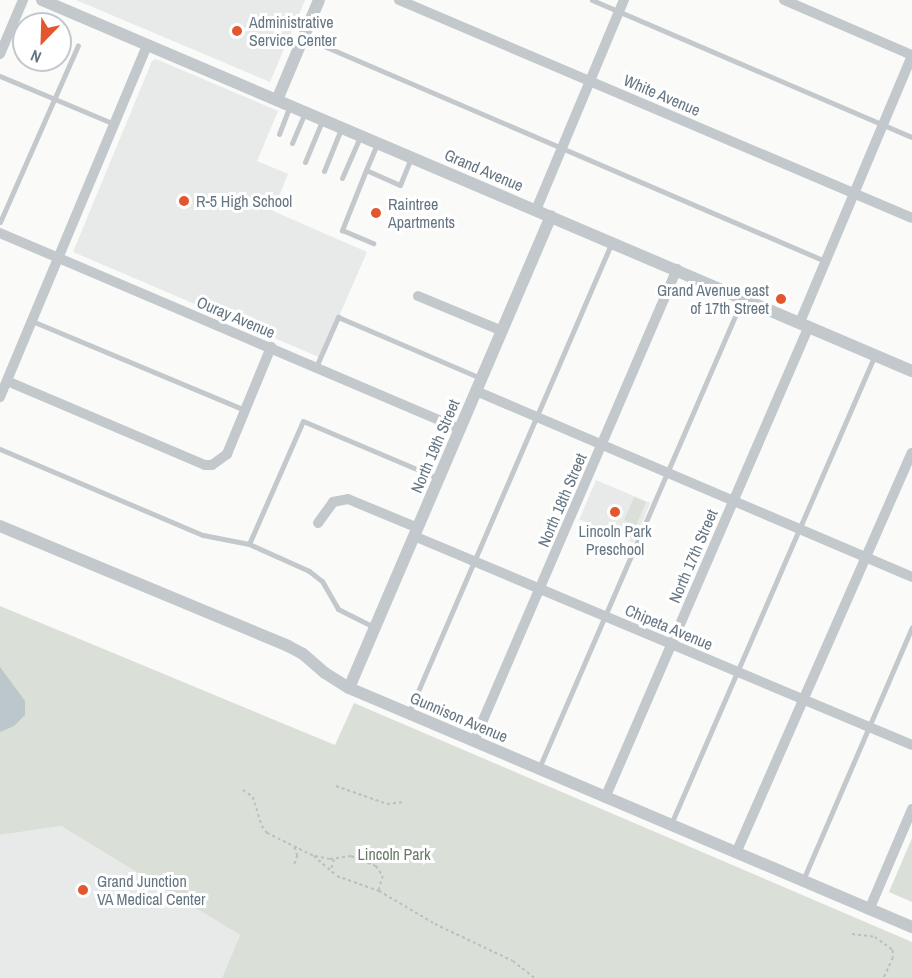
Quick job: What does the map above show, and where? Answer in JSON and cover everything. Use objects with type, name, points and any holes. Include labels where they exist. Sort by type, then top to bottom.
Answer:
[{"type":"street","points":[[0,54],[23,0]]},
{"type":"street","name":"Grand Avenue","points":[[42,0],[912,371]]},
{"type":"street","points":[[277,100],[319,0]]},
{"type":"street","name":"White Avenue","points":[[399,0],[912,218]]},
{"type":"street","points":[[536,210],[624,0]]},
{"type":"street","points":[[784,0],[912,55]]},
{"type":"street","points":[[0,397],[147,45]]},
{"type":"street","name":"North 17th Street","points":[[605,798],[734,501],[804,324],[825,261],[912,55]]},
{"type":"street","name":"North 19th Street","points":[[349,688],[551,216]]},
{"type":"street","name":"Ouray Avenue","points":[[0,233],[460,429]]},
{"type":"street","name":"North 18th Street","points":[[474,741],[677,269]]},
{"type":"street","points":[[418,296],[502,331]]},
{"type":"street","points":[[7,381],[205,465],[217,463],[226,454],[271,348]]},
{"type":"street","points":[[476,391],[912,577]]},
{"type":"street","points":[[736,853],[856,575],[867,558],[911,459]]},
{"type":"street","name":"Chipeta Avenue","points":[[318,523],[333,502],[348,499],[475,562],[912,745]]},
{"type":"street","name":"Gunnison Avenue","points":[[0,526],[288,646],[303,654],[331,677],[349,688],[912,927]]},
{"type":"street","points":[[868,910],[912,809]]},
{"type":"lane","points":[[592,0],[912,136]]},
{"type":"lane","points":[[303,37],[825,261]]},
{"type":"lane","points":[[0,222],[78,45]]},
{"type":"lane","points":[[0,76],[114,124]]},
{"type":"lane","points":[[279,134],[291,105]]},
{"type":"lane","points":[[292,143],[306,112]]},
{"type":"lane","points":[[305,162],[323,119]]},
{"type":"lane","points":[[324,171],[342,127]]},
{"type":"lane","points":[[342,178],[360,135]]},
{"type":"lane","points":[[374,243],[342,230],[378,143]]},
{"type":"lane","points":[[366,170],[400,184],[412,157]]},
{"type":"lane","points":[[409,714],[612,242]]},
{"type":"lane","points":[[538,769],[743,298]]},
{"type":"lane","points":[[316,367],[338,317],[482,378]]},
{"type":"lane","points":[[32,321],[245,410]]},
{"type":"lane","points":[[671,826],[875,355]]},
{"type":"lane","points":[[249,544],[303,421],[439,478]]},
{"type":"lane","points":[[0,449],[203,535],[249,544],[309,571],[322,581],[338,609],[375,627]]},
{"type":"lane","points":[[802,881],[912,627]]},
{"type":"path","points":[[336,786],[387,804],[404,802]]},
{"type":"path","points":[[243,789],[253,797],[264,830],[314,856],[337,876],[379,891],[435,924],[513,961],[535,978]]},
{"type":"path","points":[[292,844],[297,852],[294,864]]},
{"type":"path","points":[[314,856],[334,858],[351,856],[380,868],[383,876],[379,891]]},
{"type":"path","points":[[331,871],[334,858]]},
{"type":"path","points":[[852,934],[875,938],[893,950],[893,958],[884,978]]},
{"type":"shaded area","points":[[76,0],[305,0],[270,82]]},
{"type":"shaded area","name":"R-5 High School","points":[[156,59],[278,111],[257,161],[288,174],[273,211],[367,252],[321,358],[73,252],[152,61]]},
{"type":"shaded area","name":"Lincoln Park Preschool","points":[[596,480],[650,503],[634,543],[579,520]]},
{"type":"shaded area","points":[[0,667],[25,701],[25,715],[14,726],[0,732]]},
{"type":"shaded area","name":"Grand Junction VA Medical Center","points":[[61,826],[240,935],[222,978],[0,978],[0,835]]},
{"type":"green space","points":[[634,497],[646,502],[636,525],[624,520]]},
{"type":"green space","name":"Lincoln Park","points":[[0,606],[335,745],[354,703],[912,942],[912,978],[222,978],[240,935],[61,826],[0,835]]},
{"type":"green space","points":[[912,838],[912,902],[889,892]]},
{"type":"place","name":"Administrative Service Center","points":[[237,31]]},
{"type":"place","name":"R-5 High School","points":[[184,201]]},
{"type":"place","name":"Raintree Apartments","points":[[376,213]]},
{"type":"place","name":"Grand Avenue east of 17th Street","points":[[781,299]]},
{"type":"place","name":"Lincoln Park Preschool","points":[[615,512]]},
{"type":"place","name":"Grand Junction VA Medical Center","points":[[83,890]]}]
